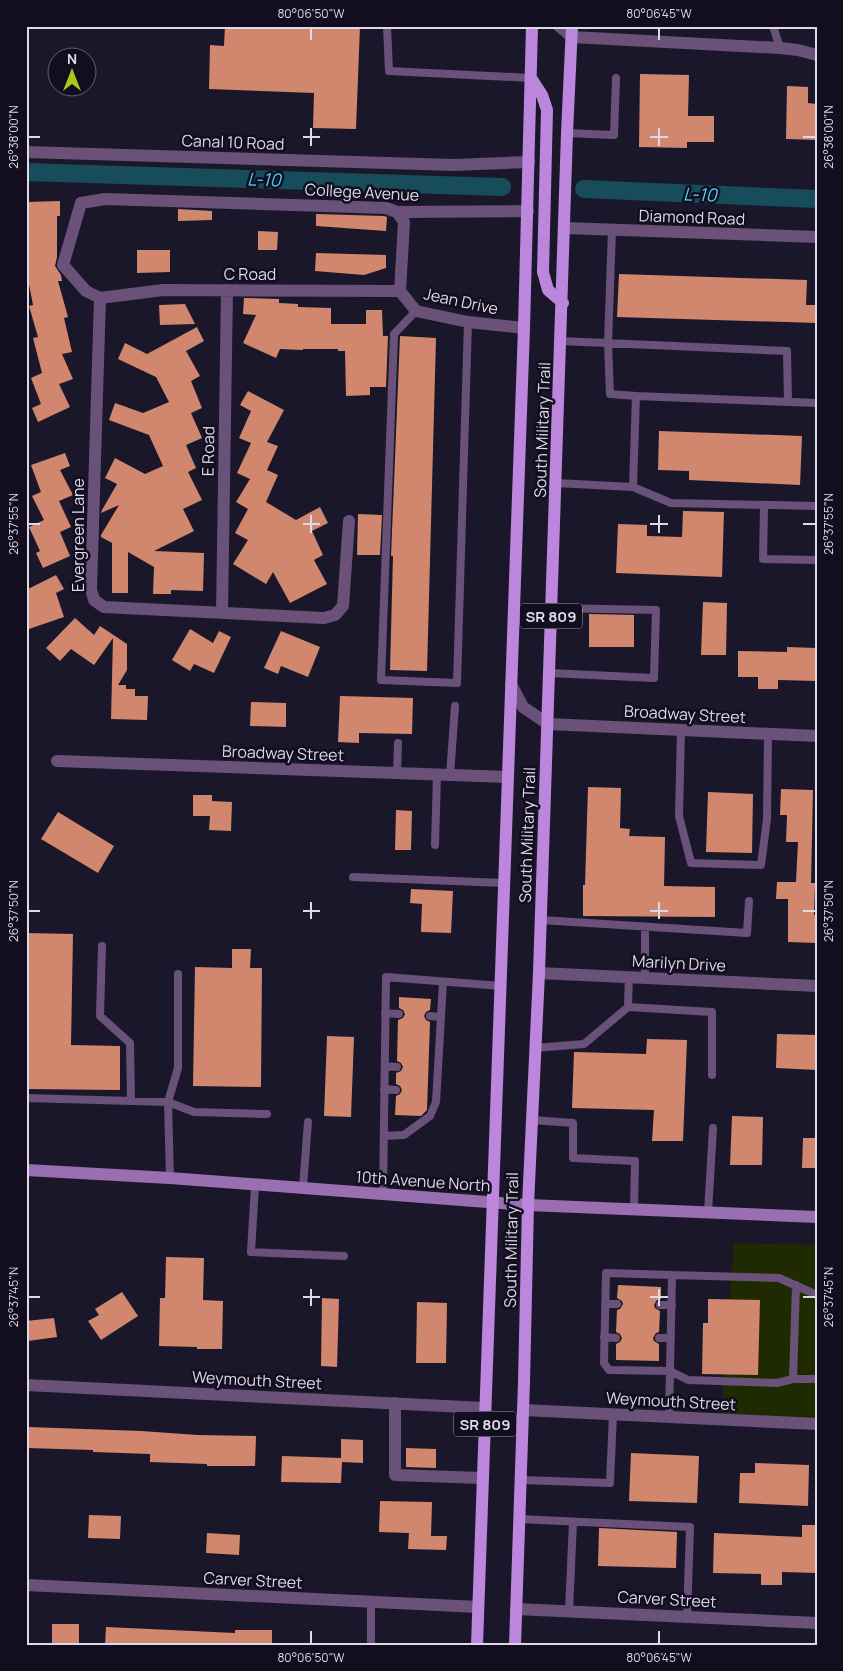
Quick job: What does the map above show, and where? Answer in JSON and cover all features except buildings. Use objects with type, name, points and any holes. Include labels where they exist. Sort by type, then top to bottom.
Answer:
[{"type":"main road","name":"South Military Trail","points":[[477,1645],[528,211],[532,26]]},
{"type":"main road","name":"South Military Trail","points":[[515,1645],[528,1206],[539,974],[572,32]]},
{"type":"main road","points":[[531,78],[542,95],[547,110],[543,272],[548,290],[563,302]]},
{"type":"street","points":[[559,26],[572,32],[780,48],[817,55]]},
{"type":"street","name":"Canal 10 Road","points":[[26,152],[454,166],[529,162]]},
{"type":"street","name":"College Avenue","points":[[100,298],[86,291],[63,265],[81,202],[105,200],[386,208],[397,212],[528,211]]},
{"type":"street","points":[[397,212],[404,222],[400,291]]},
{"type":"street","name":"Diamond Road","points":[[565,228],[817,237]]},
{"type":"street","name":"C Road","points":[[100,298],[163,290],[400,291]]},
{"type":"street","name":"E Road","points":[[222,613],[227,290]]},
{"type":"street","name":"Jean Drive","points":[[400,291],[416,311],[468,322],[524,328]]},
{"type":"street","name":"Evergreen Lane","points":[[100,298],[91,588],[94,600],[104,607],[324,618],[335,615],[343,606],[349,521]]},
{"type":"street","points":[[511,684],[523,707],[548,724]]},
{"type":"street","name":"Broadway Street","points":[[548,724],[817,736]]},
{"type":"street","name":"Broadway Street","points":[[57,762],[508,777]]},
{"type":"street","name":"Marilyn Drive","points":[[539,974],[817,986]]},
{"type":"street","name":"10th Avenue North","points":[[26,1170],[170,1178],[528,1206],[817,1217]]},
{"type":"street","name":"Weymouth Street","points":[[26,1386],[485,1408]]},
{"type":"street","points":[[395,1404],[395,1475],[483,1478]]},
{"type":"street","name":"Weymouth Street","points":[[523,1410],[817,1424]]},
{"type":"street","name":"Carver Street","points":[[26,1585],[478,1607]]},
{"type":"street","name":"Carver Street","points":[[516,1609],[817,1623]]},
{"type":"lane","points":[[387,26],[389,71],[531,78]]},
{"type":"lane","points":[[774,26],[780,48]]},
{"type":"lane","points":[[567,133],[614,135],[616,78]]},
{"type":"lane","points":[[612,230],[608,344],[610,394],[817,403]]},
{"type":"lane","points":[[416,311],[394,334],[381,680],[456,683],[468,322]]},
{"type":"lane","points":[[561,342],[787,351],[788,402]]},
{"type":"lane","points":[[633,487],[636,396]]},
{"type":"lane","points":[[556,483],[633,487],[670,503],[817,506]]},
{"type":"lane","points":[[764,505],[763,559],[817,560]]},
{"type":"lane","points":[[549,673],[654,678],[656,610],[552,608]]},
{"type":"lane","points":[[450,775],[455,706]]},
{"type":"lane","points":[[681,730],[679,816],[691,864],[761,864],[767,819],[768,734]]},
{"type":"lane","points":[[397,773],[398,743]]},
{"type":"lane","points":[[435,845],[437,775]]},
{"type":"lane","points":[[353,877],[504,883]]},
{"type":"lane","points":[[541,920],[747,933],[749,901]]},
{"type":"lane","points":[[645,927],[645,978]]},
{"type":"lane","points":[[102,946],[100,1016],[130,1042],[131,1101]]},
{"type":"lane","points":[[170,1178],[168,1102],[178,1068],[178,974]]},
{"type":"lane","points":[[383,1195],[386,977],[500,986]]},
{"type":"lane","points":[[628,1007],[629,977]]},
{"type":"lane","points":[[384,1136],[404,1135],[430,1116],[436,1102],[443,982]]},
{"type":"lane","points":[[535,1048],[584,1044],[628,1007],[712,1012],[712,1074]]},
{"type":"lane","points":[[385,1013],[399,1014]]},
{"type":"lane","points":[[430,1016],[441,1017]]},
{"type":"lane","points":[[385,1066],[397,1067]]},
{"type":"lane","points":[[428,1069],[438,1070]]},
{"type":"lane","points":[[384,1089],[396,1090]]},
{"type":"lane","points":[[427,1092],[436,1092]]},
{"type":"lane","points":[[26,1098],[168,1102],[194,1112],[267,1114]]},
{"type":"lane","points":[[532,1120],[573,1123],[573,1158],[635,1161],[634,1210]]},
{"type":"lane","points":[[302,1188],[308,1122]]},
{"type":"lane","points":[[708,1212],[713,1128]]},
{"type":"lane","points":[[255,1185],[251,1252],[344,1256]]},
{"type":"lane","points":[[817,1295],[779,1278],[606,1273],[604,1337],[604,1362],[609,1370],[670,1371],[688,1380],[777,1383],[793,1379],[817,1379]]},
{"type":"lane","points":[[669,1417],[672,1275]]},
{"type":"lane","points":[[793,1379],[796,1285]]},
{"type":"lane","points":[[605,1304],[617,1304]]},
{"type":"lane","points":[[660,1305],[672,1306]]},
{"type":"lane","points":[[604,1337],[616,1338]]},
{"type":"lane","points":[[659,1338],[670,1338]]},
{"type":"lane","points":[[521,1480],[610,1483],[614,1414]]},
{"type":"lane","points":[[519,1519],[690,1527],[687,1616]]},
{"type":"lane","points":[[569,1611],[573,1522]]},
{"type":"lane","points":[[371,1602],[371,1645]]},
{"type":"green space","points":[[734,1243],[817,1245],[817,1424],[721,1419]]},
{"type":"waterway","name":"L-10","points":[[26,172],[502,187]]},
{"type":"waterway","name":"L-10","points":[[584,189],[817,199]]}]
